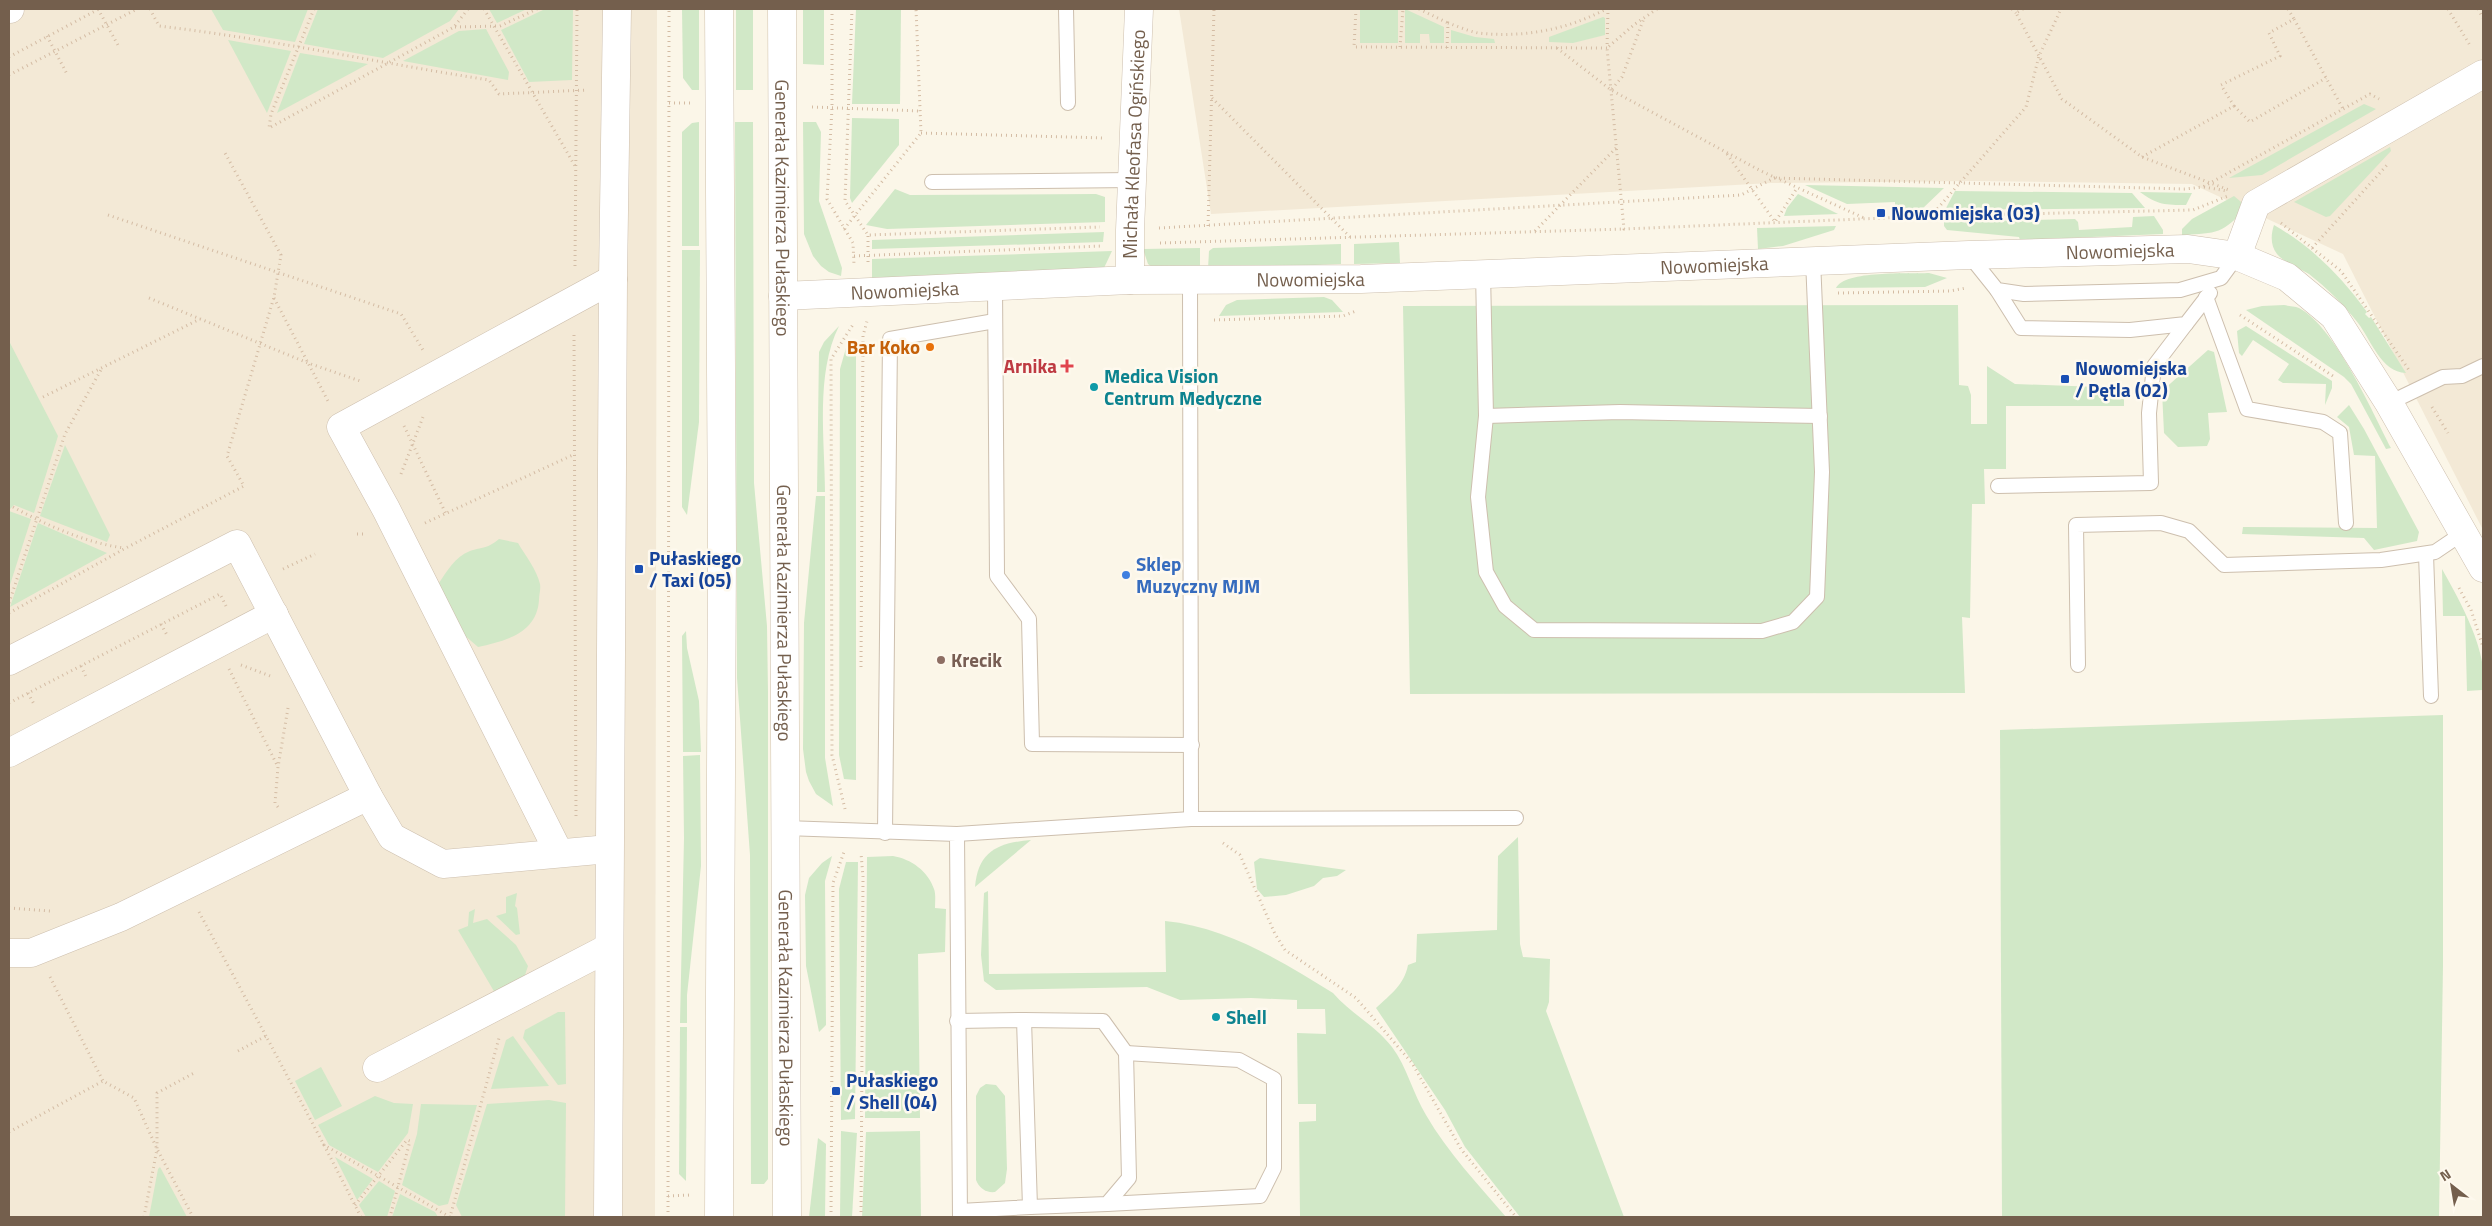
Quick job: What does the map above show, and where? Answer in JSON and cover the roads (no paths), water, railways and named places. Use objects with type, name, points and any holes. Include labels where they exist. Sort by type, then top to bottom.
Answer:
[{"type":"street","points":[[608,1217],[608,948],[617,9]]},
{"type":"street","points":[[719,9],[722,560],[719,1217]]},
{"type":"street","name":"Generała Kazimierza Pułaskiego","points":[[782,9],[787,1217]]},
{"type":"street","name":"Michała Kleofasa Ogińskiego","points":[[1130,280],[1139,9]]},
{"type":"street","points":[[2237,256],[2256,204],[2410,115],[2479,65]]},
{"type":"street","name":"Nowomiejska","points":[[783,296],[1130,280],[1361,279],[1969,255],[2188,249],[2237,256],[2287,277],[2334,316],[2389,403],[2483,568]]},
{"type":"street","points":[[568,852],[341,427],[613,279]]},
{"type":"street","points":[[9,661],[237,544],[368,796],[392,837],[443,864],[609,849]]},
{"type":"street","points":[[9,753],[274,614]]},
{"type":"street","points":[[21,952],[120,917],[368,796]]},
{"type":"street","points":[[377,1068],[608,948]]},
{"type":"lane","points":[[1066,9],[1068,103]]},
{"type":"lane","points":[[932,182],[1132,180]]},
{"type":"lane","points":[[1969,255],[1997,290],[2021,328],[2130,330],[2186,324]]},
{"type":"lane","points":[[1998,486],[2151,483],[2149,412],[2154,366],[2237,256]]},
{"type":"lane","points":[[1484,273],[1486,416],[1478,497],[1486,572],[1505,606],[1534,630],[1762,631],[1793,622],[1818,597],[1822,472],[1813,260]]},
{"type":"lane","points":[[1997,290],[2024,294],[2180,290],[2221,278]]},
{"type":"lane","points":[[1190,279],[1191,819]]},
{"type":"lane","points":[[995,286],[997,576],[1029,619],[1032,744],[1192,745]]},
{"type":"lane","points":[[2206,298],[2247,409],[2323,422],[2340,433],[2346,523]]},
{"type":"lane","points":[[885,833],[890,339],[995,321]]},
{"type":"lane","points":[[2389,403],[2443,377],[2462,376],[2483,366]]},
{"type":"lane","points":[[1486,416],[1620,412],[1820,416]]},
{"type":"lane","points":[[2078,665],[2076,525],[2161,524],[2189,531],[2224,566],[2382,560],[2426,554],[2435,552],[2463,533]]},
{"type":"lane","points":[[2426,554],[2431,696]]},
{"type":"lane","points":[[785,828],[885,833],[957,834],[1191,819],[1516,818]]},
{"type":"lane","points":[[957,834],[960,1214],[1030,1207],[1260,1196],[1274,1168],[1274,1079],[1239,1060],[1126,1053]]},
{"type":"lane","points":[[1024,1020],[1030,1207]]},
{"type":"lane","points":[[957,1021],[1103,1021],[1126,1053],[1129,1178],[1107,1204]]},
{"type":"place","name":"Nowomiejska (03)","points":[[1881,213]]},
{"type":"place","name":"Bar Koko","points":[[930,347]]},
{"type":"place","name":"Arnika","points":[[1067,366]]},
{"type":"place","name":"Nowomiejska / Pętla (02)","points":[[2065,379]]},
{"type":"place","name":"Medica Vision Centrum Medyczne","points":[[1094,387]]},
{"type":"place","name":"Pułaskiego / Taxi (05)","points":[[639,569]]},
{"type":"place","name":"Sklep Muzyczny MJM","points":[[1126,575]]},
{"type":"place","name":"Krecik","points":[[941,660]]},
{"type":"place","name":"Shell","points":[[1216,1017]]},
{"type":"place","name":"Pułaskiego / Shell (04)","points":[[836,1091]]}]
